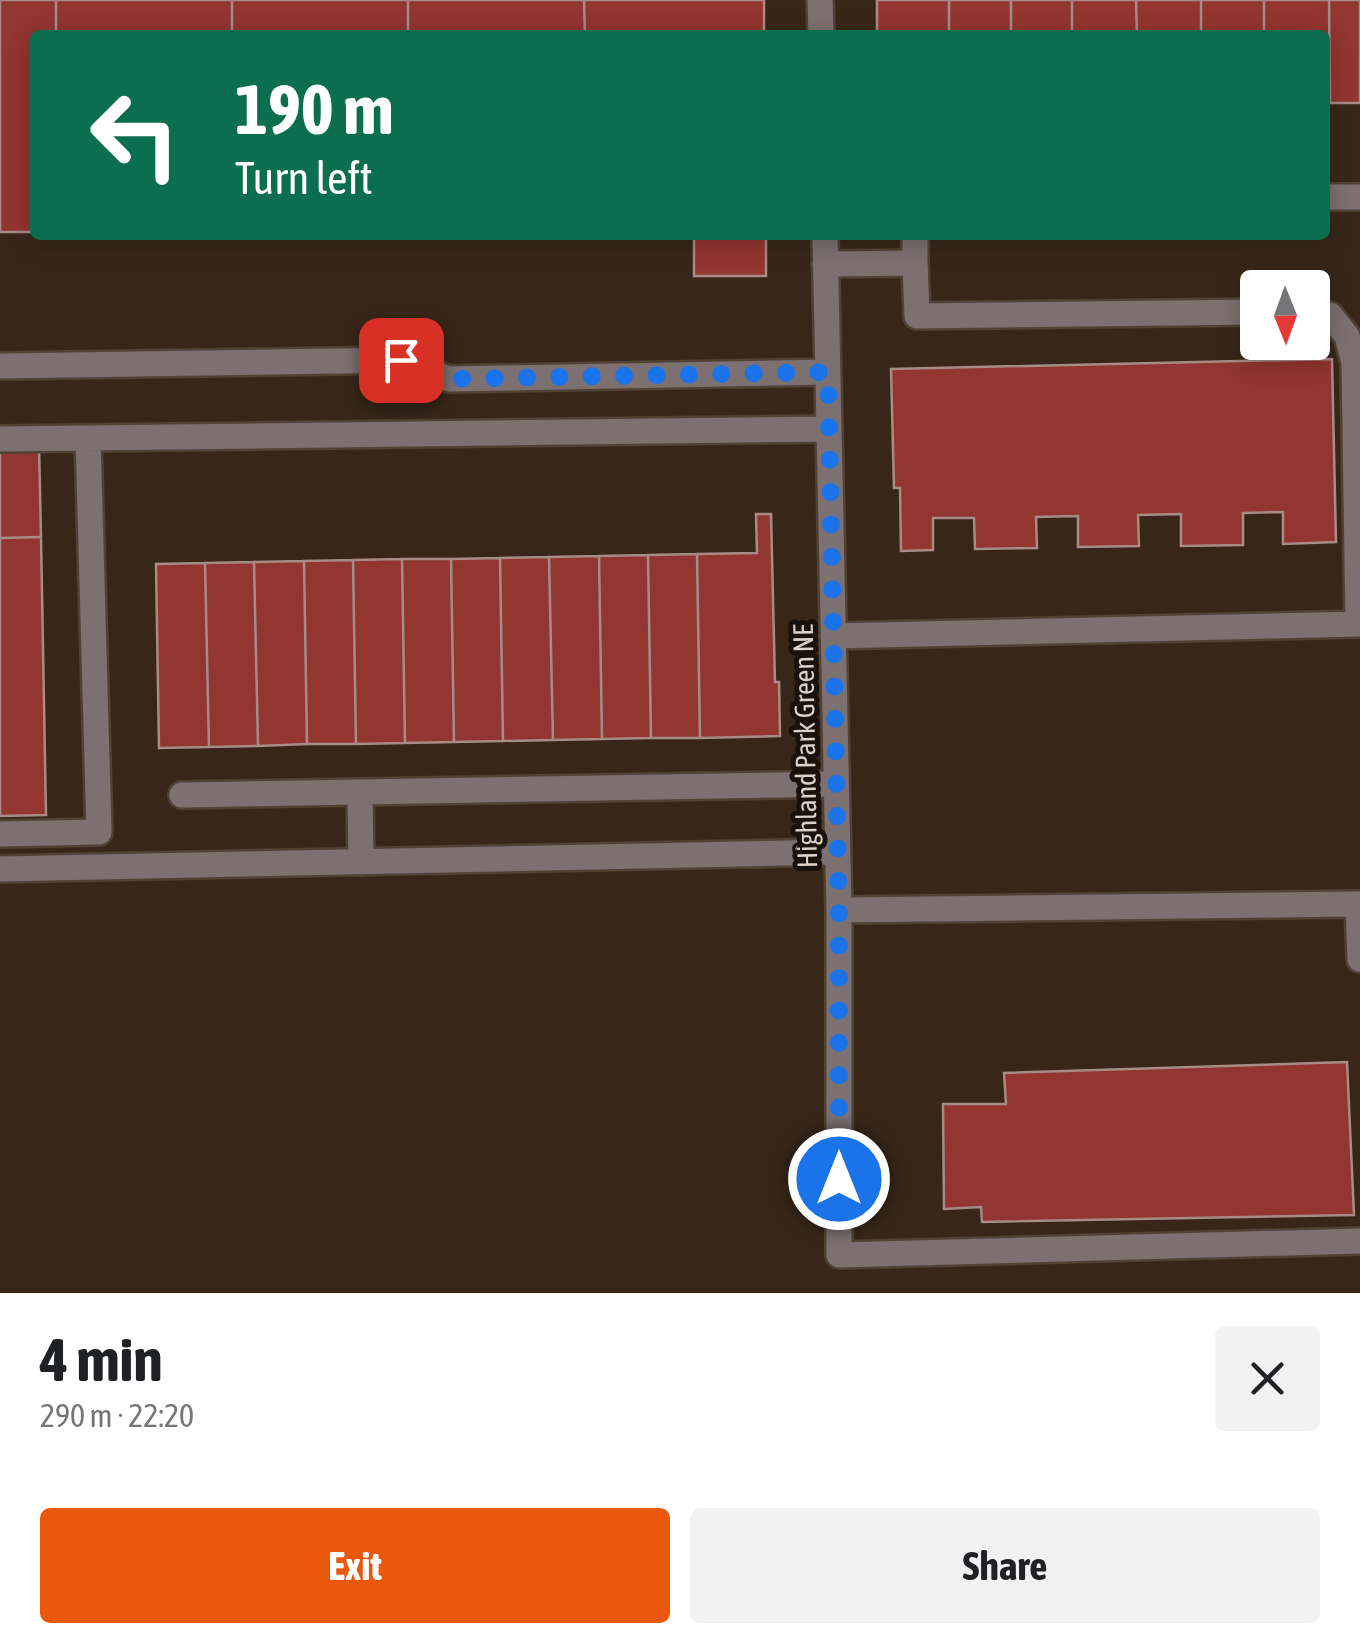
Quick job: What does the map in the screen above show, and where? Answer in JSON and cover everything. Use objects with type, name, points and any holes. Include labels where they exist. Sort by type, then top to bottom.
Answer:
[{"type":"street","points":[[820,0],[821,30]]},
{"type":"street","points":[[1330,197],[1360,197]]},
{"type":"street","name":"Highland Park Green NE","points":[[825,240],[839,910],[839,1256],[1360,1241]]},
{"type":"street","points":[[915,240],[917,316],[1240,312]]},
{"type":"street","points":[[826,264],[916,263]]},
{"type":"street","points":[[833,636],[1358,624],[1354,363],[1347,336],[1330,315]]},
{"type":"street","points":[[0,366],[401,360],[449,379],[828,372]]},
{"type":"street","points":[[0,439],[829,429]]},
{"type":"street","points":[[0,834],[98,832],[88,438]]},
{"type":"street","points":[[182,795],[836,784]]},
{"type":"street","points":[[360,792],[361,862]]},
{"type":"street","points":[[0,869],[838,852]]},
{"type":"street","points":[[839,910],[1358,904],[1360,959]]},
{"type":"building","points":[[0,0],[56,0],[56,30],[30,30],[30,232],[0,232]]},
{"type":"building","points":[[56,0],[232,0],[232,30],[56,30]]},
{"type":"building","points":[[232,0],[408,0],[408,30],[232,30]]},
{"type":"building","points":[[408,0],[584,0],[585,30],[408,30]]},
{"type":"building","points":[[584,0],[764,0],[764,30],[585,30]]},
{"type":"building","points":[[877,0],[949,0],[949,30],[877,30]]},
{"type":"building","points":[[949,0],[1011,0],[1011,30],[949,30]]},
{"type":"building","points":[[1011,0],[1072,0],[1072,30],[1011,30]]},
{"type":"building","points":[[1072,0],[1136,0],[1137,30],[1072,30]]},
{"type":"building","points":[[1136,0],[1201,0],[1201,30],[1137,30]]},
{"type":"building","points":[[1201,0],[1264,0],[1264,30],[1201,30]]},
{"type":"building","points":[[1264,0],[1329,0],[1329,30],[1264,30]]},
{"type":"building","points":[[1329,0],[1360,0],[1360,103],[1330,103]]},
{"type":"building","points":[[694,240],[766,240],[766,276],[694,276]]},
{"type":"building","points":[[1330,359],[1336,542],[1283,544],[1283,512],[1243,513],[1243,545],[1181,546],[1181,514],[1138,515],[1139,546],[1078,547],[1078,516],[1036,517],[1037,548],[975,549],[974,518],[933,518],[933,550],[901,551],[900,488],[894,488],[891,369]]},
{"type":"building","points":[[0,445],[39,445],[41,537],[0,538]]},
{"type":"building","points":[[756,514],[771,514],[780,736],[700,738],[697,554],[757,553]]},
{"type":"building","points":[[41,537],[46,815],[0,816],[0,538]]},
{"type":"building","points":[[697,554],[700,738],[651,738],[648,555]]},
{"type":"building","points":[[648,555],[651,738],[602,739],[599,556]]},
{"type":"building","points":[[599,556],[602,739],[553,740],[549,557]]},
{"type":"building","points":[[549,557],[553,740],[503,741],[500,558]]},
{"type":"building","points":[[500,558],[503,741],[454,742],[451,559]]},
{"type":"building","points":[[402,559],[451,559],[454,742],[405,743]]},
{"type":"building","points":[[402,559],[405,743],[356,744],[353,560]]},
{"type":"building","points":[[353,560],[356,744],[307,744],[304,561]]},
{"type":"building","points":[[304,561],[307,744],[258,746],[254,562]]},
{"type":"building","points":[[254,562],[258,746],[209,747],[205,563]]},
{"type":"building","points":[[205,563],[209,747],[159,748],[156,564]]},
{"type":"building","points":[[1347,1062],[1354,1215],[982,1222],[981,1207],[944,1209],[943,1104],[1006,1104],[1004,1073]]},
{"type":"route","points":[[401,360],[449,379],[828,372],[839,910],[839,1179]]}]
